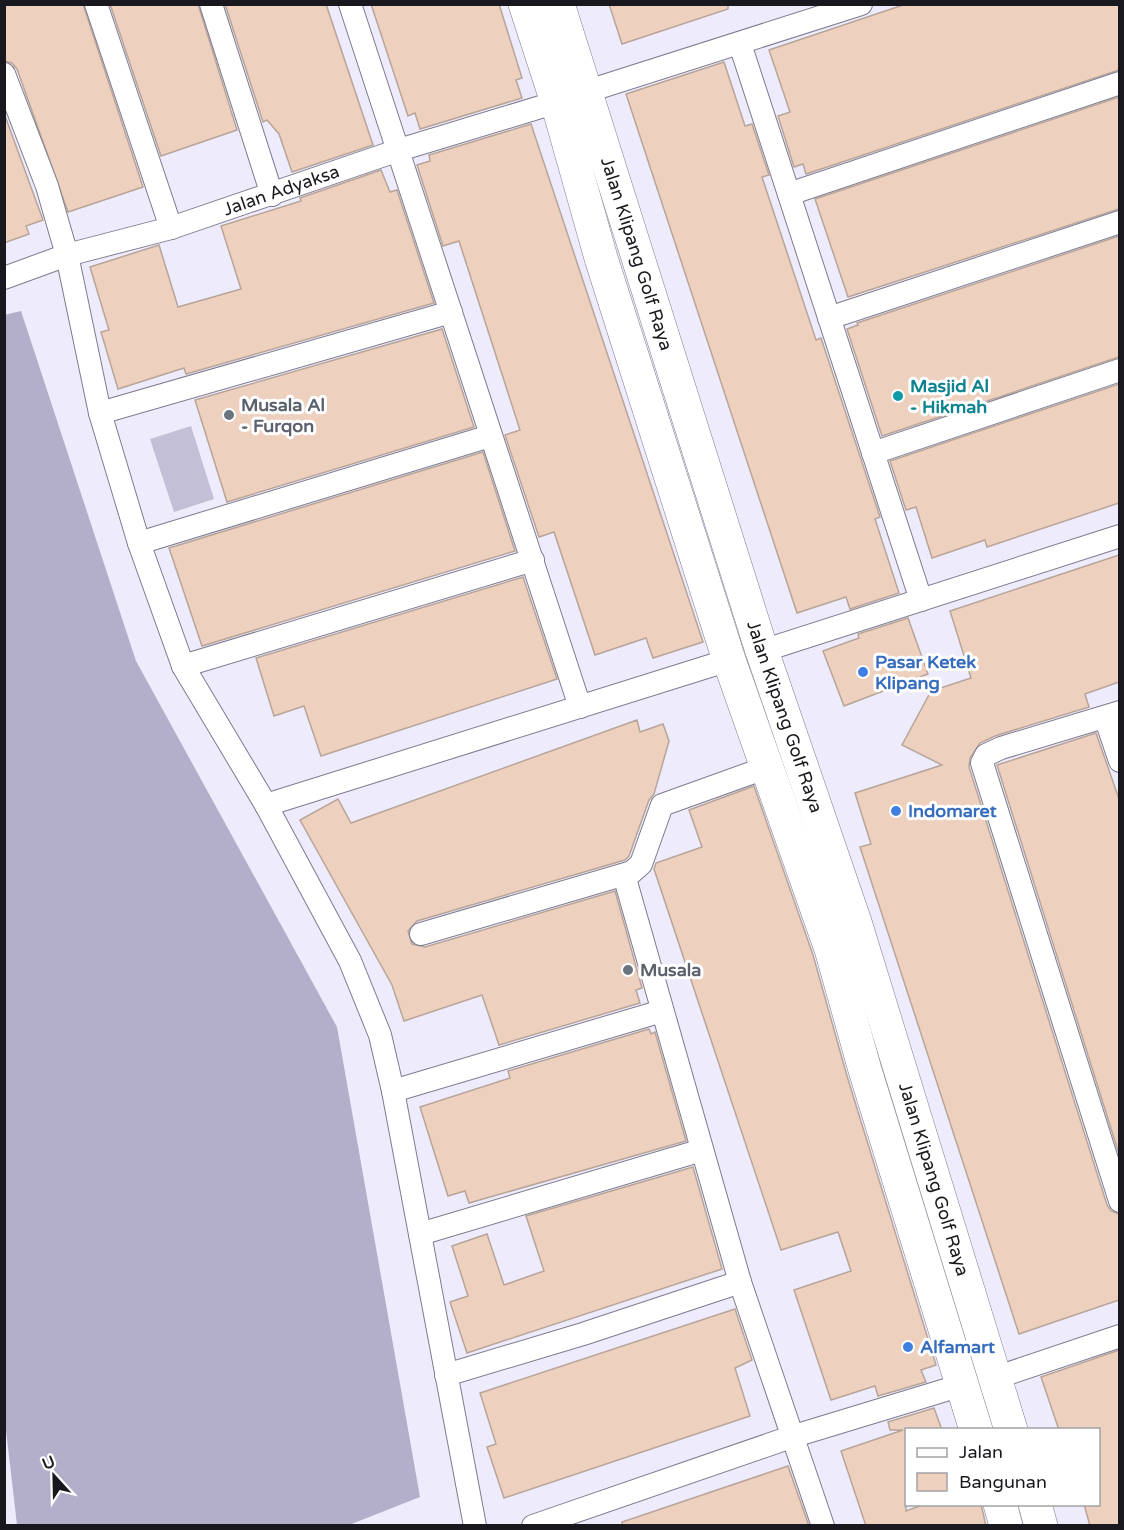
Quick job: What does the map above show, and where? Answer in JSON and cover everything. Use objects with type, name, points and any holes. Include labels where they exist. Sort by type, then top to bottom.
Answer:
[{"type":"main road","name":"Jalan Klipang Golf Raya","points":[[525,4],[571,97],[855,922],[1010,1428]]},
{"type":"main road","name":"Jalan Klipang Golf Raya","points":[[558,4],[571,97],[601,258],[729,660],[831,949],[865,1070],[975,1428]]},
{"type":"main road","points":[[781,808],[812,796]]},
{"type":"main road","points":[[1001,1506],[1006,1526]]},
{"type":"main road","points":[[1036,1506],[1041,1525]]},
{"type":"street","points":[[96,4],[171,228]]},
{"type":"street","points":[[211,4],[272,195]]},
{"type":"street","points":[[350,4],[580,707]]},
{"type":"street","name":"Jalan Adyaksa","points":[[4,278],[67,255],[171,228],[399,150],[861,4]]},
{"type":"street","points":[[740,44],[921,600]]},
{"type":"street","points":[[4,74],[13,115],[47,186],[67,255],[100,413],[139,543],[183,666],[266,806],[350,961],[380,1035],[393,1091],[475,1526]]},
{"type":"street","points":[[789,194],[1119,83]]},
{"type":"street","points":[[829,318],[1119,222]]},
{"type":"street","points":[[100,413],[451,312]]},
{"type":"street","points":[[873,453],[1119,370]]},
{"type":"street","points":[[139,543],[490,436]]},
{"type":"street","points":[[762,651],[1119,536]]},
{"type":"street","points":[[183,666],[533,560]]},
{"type":"street","points":[[266,806],[729,660]]},
{"type":"street","points":[[1119,761],[1112,715],[1001,748],[986,755],[982,763],[1116,1175],[1119,1201]]},
{"type":"street","points":[[421,934],[581,885],[624,875],[640,864],[658,812],[666,802],[768,767]]},
{"type":"street","points":[[624,875],[740,1282],[823,1526]]},
{"type":"street","points":[[393,1091],[662,1011]]},
{"type":"street","points":[[420,1234],[702,1150]]},
{"type":"street","points":[[446,1375],[583,1334],[740,1282]]},
{"type":"street","points":[[995,1378],[1119,1336]]},
{"type":"street","points":[[533,1526],[791,1437],[962,1385]]},
{"type":"shaded area","points":[[21,311],[136,661],[337,1027],[420,1497],[349,1525],[17,1525],[4,1413],[4,315]]},
{"type":"shaded area","points":[[191,426],[214,499],[174,512],[150,439]]},
{"type":"building","points":[[4,4],[83,4],[143,187],[68,212],[17,69],[12,63],[4,61]]},
{"type":"building","points":[[110,4],[198,4],[237,130],[161,156]]},
{"type":"building","points":[[225,4],[326,4],[373,145],[292,172],[279,134],[267,120],[263,122]]},
{"type":"building","points":[[371,4],[499,4],[522,78],[516,80],[522,98],[420,129],[415,113],[408,116]]},
{"type":"building","points":[[609,4],[728,4],[728,9],[622,44]]},
{"type":"building","points":[[906,4],[1119,4],[1119,70],[806,174],[803,164],[794,167],[778,116],[790,112],[769,50]]},
{"type":"building","points":[[724,62],[745,126],[752,124],[769,175],[762,177],[816,340],[821,338],[880,517],[875,519],[899,593],[850,609],[846,597],[797,613],[626,94]]},
{"type":"building","points":[[1119,97],[1119,209],[848,297],[815,199]]},
{"type":"building","points":[[4,113],[43,220],[26,226],[29,234],[4,243]]},
{"type":"building","points":[[531,124],[703,642],[653,658],[646,638],[595,655],[554,532],[539,537],[505,435],[520,430],[459,241],[443,246],[417,165],[430,161],[429,155]]},
{"type":"building","points":[[381,170],[390,192],[397,190],[434,303],[186,374],[184,368],[118,389],[101,332],[109,330],[90,267],[159,245],[178,307],[241,289],[221,226],[301,201],[300,198]]},
{"type":"building","points":[[1119,236],[1119,357],[882,436],[847,329],[858,325],[857,323]]},
{"type":"building","points":[[442,329],[474,427],[227,502],[195,400]]},
{"type":"building","points":[[1119,384],[1119,503],[987,547],[985,540],[932,558],[916,507],[906,510],[890,461]]},
{"type":"building","points":[[483,452],[515,551],[202,646],[169,548]]},
{"type":"building","points":[[1119,555],[1119,682],[1085,694],[1089,707],[995,736],[980,743],[970,758],[969,767],[1107,1205],[1111,1211],[1119,1214],[1119,1300],[1019,1334],[860,847],[871,844],[855,793],[942,765],[902,745],[931,691],[971,678],[950,611]]},
{"type":"building","points":[[523,577],[557,679],[321,756],[304,706],[274,716],[256,658]]},
{"type":"building","points":[[908,618],[928,674],[844,706],[823,651],[859,638],[858,634]]},
{"type":"building","points":[[637,720],[640,732],[663,724],[669,741],[654,794],[649,800],[629,856],[625,860],[417,921],[408,931],[412,944],[425,947],[615,891],[642,988],[636,990],[640,1003],[499,1045],[482,995],[404,1021],[392,985],[300,820],[338,799],[351,823]]},
{"type":"building","points":[[1096,733],[1119,799],[1119,1154],[997,765]]},
{"type":"building","points":[[754,786],[813,955],[847,1076],[936,1365],[921,1370],[926,1382],[878,1396],[875,1386],[831,1400],[794,1290],[851,1271],[838,1232],[781,1250],[654,869],[656,863],[702,847],[689,810]]},
{"type":"building","points":[[649,1029],[651,1034],[655,1032],[686,1141],[469,1203],[465,1191],[448,1196],[420,1107],[510,1078],[508,1071]]},
{"type":"building","points":[[693,1167],[722,1269],[467,1353],[450,1302],[468,1296],[452,1246],[487,1234],[504,1285],[544,1271],[526,1216]]},
{"type":"building","points":[[735,1309],[752,1360],[735,1368],[750,1416],[504,1498],[487,1447],[496,1444],[480,1393]]},
{"type":"building","points":[[1119,1350],[1119,1526],[1090,1526],[1085,1506],[1100,1506],[1100,1428],[1058,1428],[1041,1377]]},
{"type":"building","points":[[934,1408],[941,1428],[905,1428],[906,1511],[920,1506],[981,1506],[986,1526],[866,1526],[841,1451],[903,1430],[890,1430],[888,1422]]},
{"type":"building","points":[[788,1466],[809,1526],[622,1526],[622,1522]]},
{"type":"place","name":"Masjid Al - Hikmah","points":[[898,396]]},
{"type":"place","name":"Musala Al - Furqon","points":[[229,415]]},
{"type":"place","name":"Pasar Ketek Klipang","points":[[863,672]]},
{"type":"place","name":"Indomaret","points":[[896,811]]},
{"type":"place","name":"Musala","points":[[628,970]]},
{"type":"place","name":"Alfamart","points":[[908,1347]]}]
